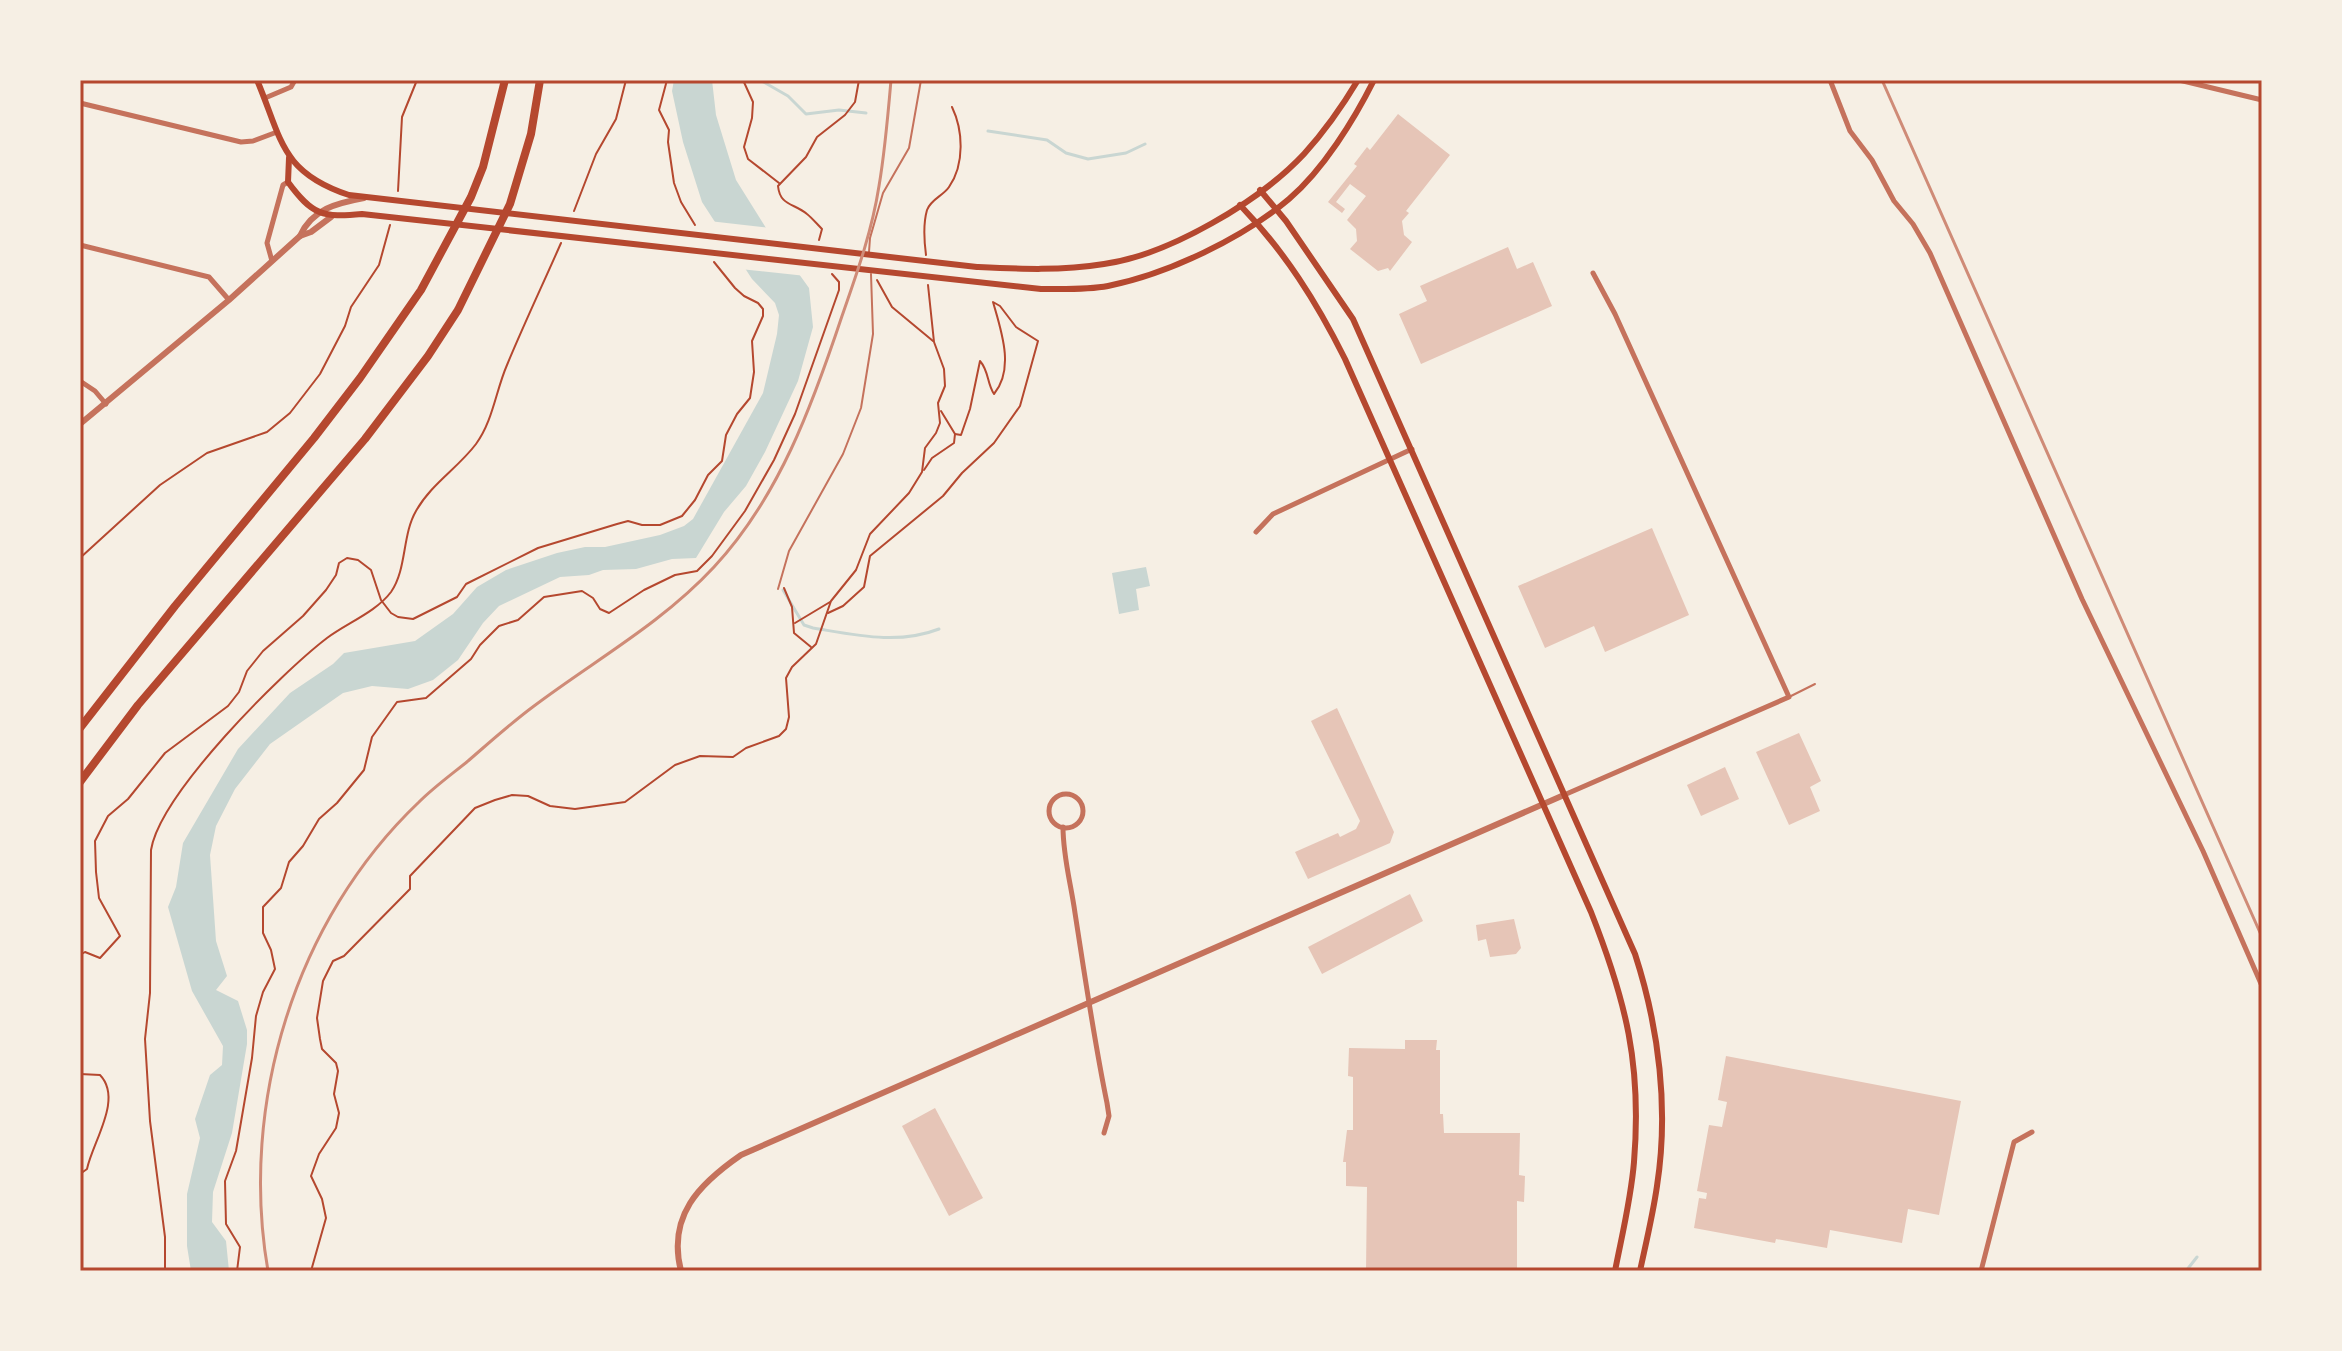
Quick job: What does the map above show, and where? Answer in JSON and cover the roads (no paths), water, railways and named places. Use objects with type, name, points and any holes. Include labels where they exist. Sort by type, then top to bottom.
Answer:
[{"type":"highway","points":[[80,728],[175,606],[314,438],[367,369],[421,290],[471,197],[483,167],[505,80]]},
{"type":"highway","points":[[80,782],[138,705],[365,439],[428,356],[458,310],[510,204],[531,134],[540,80]]},
{"type":"main road","points":[[257,80],[289,158],[323,185],[364,198],[977,267],[1040,270],[1107,264],[1154,251],[1203,228],[1281,176],[1306,153],[1358,80]]},
{"type":"main road","points":[[289,158],[288,182],[300,198],[331,217],[362,214],[1041,289],[1106,286],[1169,267],[1217,246],[1275,209],[1300,188],[1328,153],[1360,108],[1374,80]]},
{"type":"main road","points":[[1260,190],[1353,319],[1635,954],[1648,995],[1662,1102],[1659,1164],[1640,1271]]},
{"type":"main road","points":[[1240,205],[1256,221],[1320,309],[1615,973],[1634,1060],[1637,1100],[1634,1165],[1615,1271]]},
{"type":"street","points":[[265,98],[291,87],[295,80]]},
{"type":"street","points":[[1830,80],[1850,131],[1872,160],[1894,201],[1913,224],[1930,253],[2082,599],[2203,851],[2262,986]]},
{"type":"street","points":[[2179,80],[2262,100]]},
{"type":"street","points":[[80,103],[241,142],[277,132]]},
{"type":"street","points":[[272,261],[267,243],[283,185],[288,182]]},
{"type":"street","points":[[300,236],[305,225],[319,212],[340,202],[364,198]]},
{"type":"street","points":[[80,424],[229,300],[300,236],[331,217]]},
{"type":"street","points":[[80,245],[209,277],[229,300]]},
{"type":"street","points":[[681,1271],[677,1256],[679,1230],[693,1196],[712,1175],[737,1158],[1789,697],[1621,326],[1593,273]]},
{"type":"street","points":[[80,381],[106,404]]},
{"type":"street","points":[[1256,532],[1273,514],[1412,449]]},
{"type":"street","points":[[1069,794],[1079,799],[1083,814],[1073,826],[1063,827],[1054,823],[1049,809],[1059,795],[1069,794]]},
{"type":"street","points":[[1063,827],[1063,851],[1109,1116],[1104,1133]]},
{"type":"street","points":[[1981,1271],[2014,1142],[2032,1132]]},
{"type":"lane","points":[[778,589],[788,554],[843,454],[861,407],[873,334],[869,243],[883,193],[909,148],[921,80]]},
{"type":"lane","points":[[1789,697],[1815,684]]},
{"type":"waterway","points":[[760,80],[788,96],[806,114],[839,110],[866,113]]},
{"type":"waterway","points":[[988,131],[1047,140],[1066,153],[1088,159],[1126,153],[1145,144]]},
{"type":"waterway","points":[[783,590],[804,625],[813,628],[892,638],[939,629]]},
{"type":"waterway","points":[[2186,1271],[2197,1257]]},
{"type":"railway","points":[[268,1271],[261,1208],[262,1144],[270,1080],[286,1018],[309,958],[339,902],[376,849],[419,802],[525,712],[672,606],[714,567],[757,511],[805,417],[864,252],[881,173],[891,80]]},
{"type":"railway","points":[[1882,80],[2262,937]]}]
